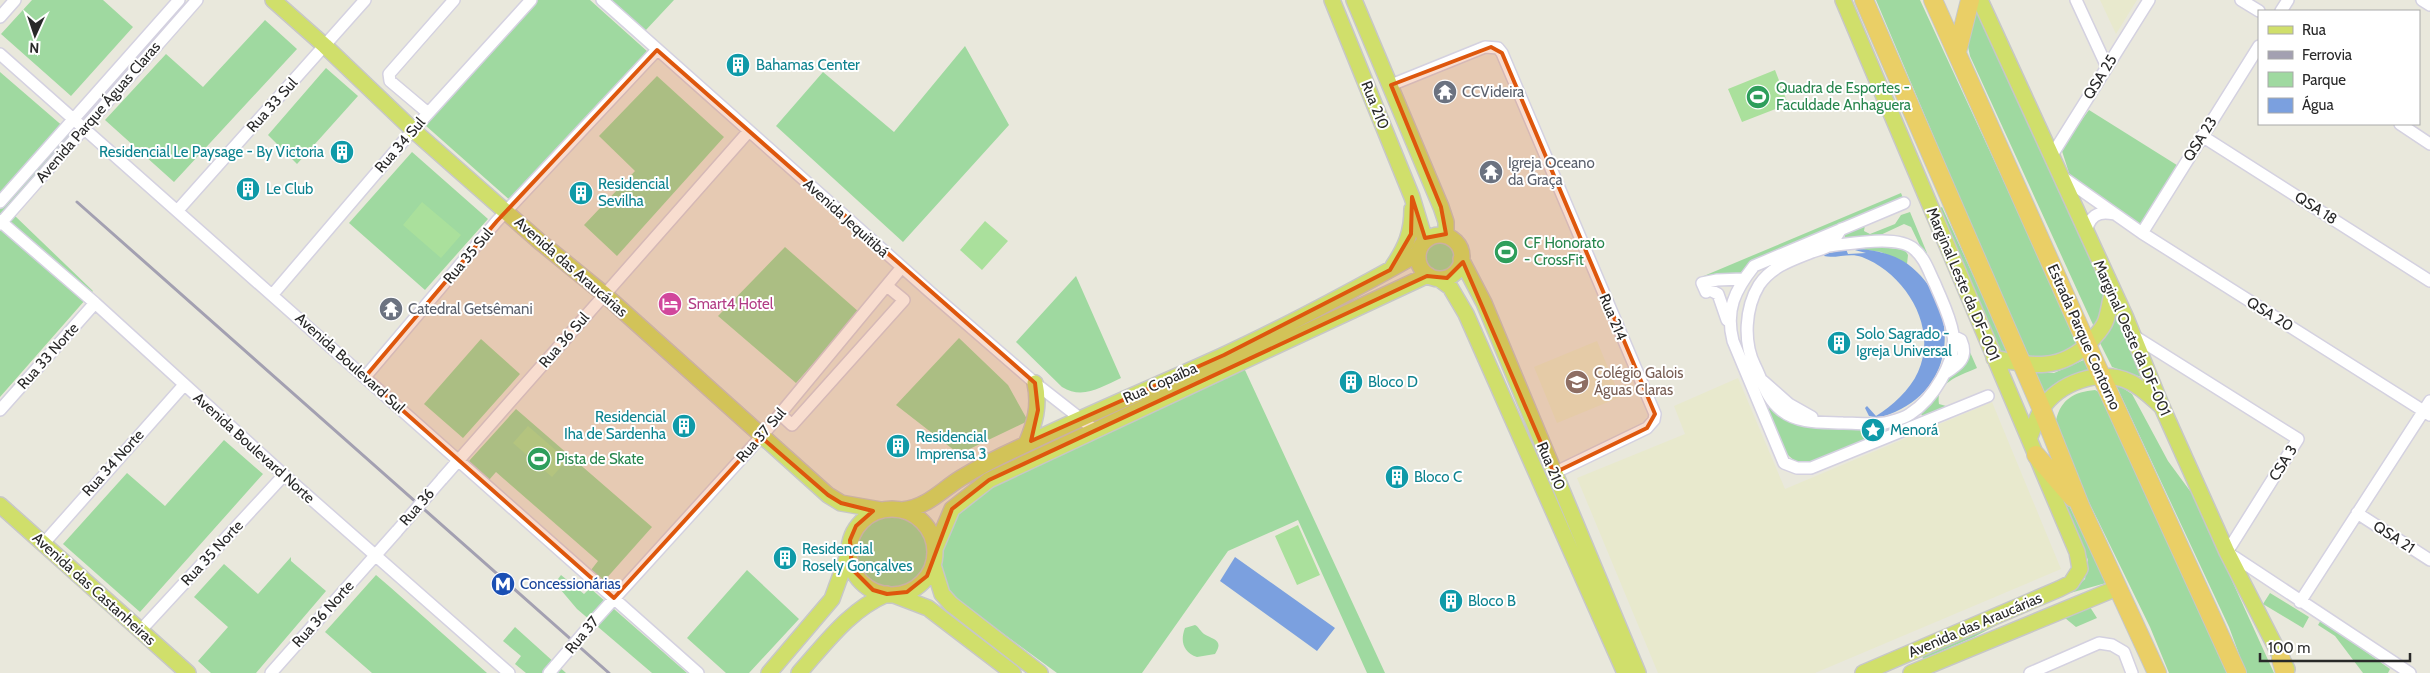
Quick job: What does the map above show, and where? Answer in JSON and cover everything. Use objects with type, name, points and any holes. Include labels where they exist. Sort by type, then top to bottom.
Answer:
[{"type":"highway","points":[[1864,0],[2020,364],[2042,410],[2081,508],[2157,673]]},
{"type":"highway","name":"Estrada Parque Contorno","points":[[1933,0],[2101,376],[2237,673]]},
{"type":"highway","points":[[1956,52],[1970,0]]},
{"type":"highway","points":[[2036,455],[2081,508]]},
{"type":"main road","name":"Avenida das Araucárias","points":[[273,0],[325,46],[413,130],[604,294],[828,495],[841,503],[881,510]]},
{"type":"main road","name":"Rua 210","points":[[1332,0],[1412,197],[1425,240]]},
{"type":"main road","name":"Rua 210","points":[[1354,0],[1441,207],[1446,222],[1446,236]]},
{"type":"main road","name":"Marginal Leste da DF-001","points":[[1843,0],[2079,558],[2080,569]]},
{"type":"main road","name":"Marginal Oeste da DF-001","points":[[1980,0],[2134,336],[2162,407],[2226,552],[2285,668]]},
{"type":"main road","points":[[1390,270],[1407,245],[1411,234],[1412,197]]},
{"type":"main road","points":[[1439,235],[1446,236],[1458,245],[1461,259],[1454,274],[1433,277],[1420,266],[1418,254],[1425,240],[1439,235]]},
{"type":"main road","name":"Rua Copaíba","points":[[1267,342],[1418,254]]},
{"type":"main road","name":"Rua 210","points":[[1461,259],[1474,281],[1638,673]]},
{"type":"main road","name":"Rua 210","points":[[1433,277],[1450,287],[1466,314],[1625,673]]},
{"type":"main road","name":"Rua Copaíba","points":[[935,549],[952,509],[988,480],[1095,430],[1267,342],[1433,277]]},
{"type":"main road","points":[[1404,287],[1418,286],[1437,288],[1444,291],[1466,314]]},
{"type":"main road","points":[[1994,358],[2020,364],[2048,365],[2068,358],[2087,345],[2099,333],[2106,321],[2112,290]]},
{"type":"main road","name":"Rua Copaíba","points":[[902,510],[916,509],[932,501],[959,480],[1026,444],[1079,419],[1228,361]]},
{"type":"main road","points":[[2028,439],[2042,410],[2057,392],[2072,384],[2101,376],[2118,377],[2133,383],[2162,407]]},
{"type":"main road","points":[[1026,444],[1038,410],[1035,383]]},
{"type":"main road","name":"Avenida das Castanheiras","points":[[0,505],[188,673]]},
{"type":"main road","points":[[770,673],[832,598],[848,555],[850,540],[856,526],[868,516],[881,510],[902,510],[921,520],[928,529],[935,549],[933,565],[927,576],[918,586],[907,592],[891,594],[868,602],[849,617],[799,673]]},
{"type":"main road","points":[[848,555],[852,569],[861,582],[873,590],[891,594],[928,608],[1013,673]]},
{"type":"main road","points":[[933,565],[942,594],[951,604],[1036,672]]},
{"type":"main road","name":"Avenida das Araucárias","points":[[1863,673],[2070,583],[2080,569]]},
{"type":"main road","name":"Avenida das Araucárias","points":[[1921,671],[2117,588]]},
{"type":"street","points":[[0,16],[15,0]]},
{"type":"street","name":"Avenida Parque Águas Claras","points":[[0,202],[179,0]]},
{"type":"street","name":"Avenida Parque Águas Claras","points":[[1,223],[84,126],[197,0]]},
{"type":"street","name":"Rua 33 Sul","points":[[178,210],[364,0]]},
{"type":"street","points":[[428,113],[390,81],[389,74],[454,0]]},
{"type":"street","name":"Rua 34 Sul","points":[[273,294],[413,130],[531,0]]},
{"type":"street","name":"Avenida Jequitibá","points":[[602,0],[1035,383],[1095,430]]},
{"type":"street","points":[[2076,0],[2107,67]]},
{"type":"street","name":"QSA 25","points":[[2052,155],[2149,0]]},
{"type":"street","points":[[2241,0],[2258,10]]},
{"type":"street","points":[[2422,0],[2430,5]]},
{"type":"street","name":"Rua 214","points":[[1391,85],[1484,47],[1498,48],[1502,53],[1654,414],[1654,420],[1647,428],[1554,473]]},
{"type":"street","name":"QSA 23","points":[[2142,233],[2258,48]]},
{"type":"street","name":"Rua 35 Sul","points":[[365,377],[507,212],[657,50]]},
{"type":"street","name":"Avenida Boulevard Sul","points":[[0,54],[84,126],[698,673]]},
{"type":"street","points":[[2402,125],[2430,144]]},
{"type":"street","name":"Rua 36 Sul","points":[[459,459],[749,131]]},
{"type":"street","name":"QSA 18","points":[[2202,136],[2430,281]]},
{"type":"street","name":"QSA 20","points":[[2061,176],[2142,233],[2427,413]]},
{"type":"street","points":[[1729,324],[1732,304],[1743,279],[1754,266],[1904,203]]},
{"type":"street","points":[[2086,233],[2088,221],[2095,214],[2106,212],[2118,215]]},
{"type":"street","name":"Avenida Boulevard Norte","points":[[1,223],[95,303],[284,475],[510,673]]},
{"type":"street","points":[[1829,246],[1881,241],[1900,242],[1913,247],[1922,257],[1947,312],[1953,336],[1944,374],[1930,397],[1909,415],[1883,423],[1812,422],[1794,417],[1782,411],[1771,401],[1762,386],[1762,379],[1751,358],[1748,342],[1750,308],[1759,286],[1780,264],[1829,246],[1841,229]]},
{"type":"street","name":"Rua 37 Sul","points":[[614,598],[761,436],[902,266]]},
{"type":"street","points":[[1743,279],[1717,280],[1702,283],[1706,292],[1710,290],[1718,294],[1739,359],[1784,463],[1797,468],[1810,468],[1988,396]]},
{"type":"street","points":[[780,414],[792,425],[904,300],[887,286]]},
{"type":"street","name":"Rua 33 Norte","points":[[0,410],[95,303]]},
{"type":"street","name":"CSA 3","points":[[2134,336],[2298,439],[2226,552]]},
{"type":"street","name":"Rua 34 Norte","points":[[44,543],[184,385]]},
{"type":"street","points":[[2300,602],[2357,513],[2427,413],[2430,401]]},
{"type":"street","name":"Rua 36","points":[[376,555],[459,459]]},
{"type":"street","name":"Rua 35 Norte","points":[[140,631],[284,475]]},
{"type":"street","name":"QSA 21","points":[[2357,513],[2430,560]]},
{"type":"street","points":[[2226,552],[2397,669],[2410,673]]},
{"type":"street","name":"Rua 36 Norte","points":[[271,673],[376,555]]},
{"type":"street","name":"Rua 37","points":[[553,669],[614,598]]},
{"type":"street","points":[[2030,673],[2100,643],[2106,643],[2124,652],[2132,673]]},
{"type":"street","points":[[1916,650],[1921,671]]},
{"type":"highlighted area","points":[[1491,47],[1502,53],[1655,414],[1647,428],[1554,473],[1463,262],[1447,278],[1427,276],[989,480],[952,509],[927,576],[907,592],[887,594],[873,590],[852,569],[850,540],[856,526],[873,511],[841,503],[828,495],[761,437],[614,598],[365,377],[497,221],[657,50],[1035,383],[1038,410],[1031,441],[1224,355],[1390,270],[1411,234],[1412,197],[1425,238],[1446,234],[1441,207],[1391,85]]},
{"type":"shaded area","points":[[2100,0],[2137,0],[2116,34]]},
{"type":"shaded area","name":"Colégio Galois Águas Claras","points":[[1597,341],[1620,397],[1557,423],[1534,367]]},
{"type":"shaded area","points":[[1738,378],[1785,489],[1992,402],[2061,569],[1815,673],[1658,673],[1577,478],[1685,434],[1674,406]]},
{"type":"green space","points":[[32,0],[103,0],[133,27],[71,96],[1,34]]},
{"type":"green space","points":[[537,0],[590,0],[648,52],[513,203],[425,125]]},
{"type":"green space","points":[[609,0],[674,0],[645,31]]},
{"type":"green space","points":[[1876,0],[1920,0],[2077,340],[2079,346],[2052,362],[2027,357]]},
{"type":"green space","points":[[1976,6],[2109,294],[2095,329],[1970,56],[1967,42]]},
{"type":"green space","points":[[265,20],[297,49],[174,182],[105,120],[166,54],[203,87]]},
{"type":"green space","points":[[965,46],[1009,125],[903,242],[776,126],[823,72],[894,132]]},
{"type":"green space","points":[[326,68],[358,96],[297,164],[268,135]]},
{"type":"green space","name":"Quadra de Esportes - Faculdade Anhaguera","points":[[1775,70],[1788,104],[1742,122],[1728,89]]},
{"type":"green space","points":[[0,72],[80,141],[14,215],[93,291],[0,397]]},
{"type":"green space","points":[[657,76],[724,137],[617,256],[584,225],[635,171],[599,136]]},
{"type":"green space","points":[[2089,110],[2180,167],[2143,227],[2071,179],[2061,148]]},
{"type":"green space","points":[[412,152],[488,219],[425,290],[349,223]]},
{"type":"green space","points":[[1901,193],[1903,198],[1757,260],[1739,274],[1701,283],[1699,278]]},
{"type":"green space","points":[[422,202],[461,235],[441,258],[403,225]]},
{"type":"green space","points":[[1942,207],[2008,352],[2000,357],[1938,209]]},
{"type":"green space","points":[[1910,212],[1927,253],[1924,254],[1911,227],[1904,224],[1874,238],[1850,241],[1843,235],[1843,232],[1865,225],[1864,231],[1870,234],[1895,224],[1901,215]]},
{"type":"green space","points":[[985,221],[1008,241],[982,270],[960,250]]},
{"type":"green space","points":[[1439,241],[1450,246],[1455,257],[1450,268],[1439,273],[1428,268],[1423,257],[1428,246]]},
{"type":"green space","points":[[1864,245],[1905,250],[1908,255],[1907,264],[1881,252],[1852,248]]},
{"type":"green space","points":[[785,247],[859,312],[796,383],[718,316]]},
{"type":"green space","points":[[1076,276],[1121,378],[1092,391],[1085,392],[1070,391],[1062,387],[1016,342]]},
{"type":"green space","points":[[2117,314],[2147,379],[2112,367],[2099,341]]},
{"type":"green space","points":[[959,338],[1008,385],[1028,421],[959,454],[896,405]]},
{"type":"green space","points":[[481,339],[520,374],[463,438],[424,404]]},
{"type":"green space","points":[[1966,343],[1977,368],[1951,380],[1945,385],[1939,396],[1939,404],[1946,406],[1923,416],[1920,413]]},
{"type":"green space","points":[[2086,359],[2091,368],[2045,395],[2034,372],[2054,373]]},
{"type":"green space","points":[[1244,368],[1385,673],[1367,673],[1298,520],[1228,551],[1142,673],[1057,673],[952,596],[944,577],[941,560],[942,545],[956,518],[980,493],[995,482]]},
{"type":"green space","points":[[2115,383],[2132,394],[2168,461],[2193,495],[2274,673],[2246,673],[2229,627]]},
{"type":"green space","points":[[1757,384],[1791,419],[1906,422],[1907,424],[1815,463],[1796,462],[1782,450]]},
{"type":"green space","points":[[2095,390],[2101,393],[2234,673],[2169,673],[2150,627],[2087,498],[2056,420],[2061,407],[2070,398]]},
{"type":"green space","points":[[516,409],[652,527],[604,581],[591,570],[598,561],[496,472],[489,480],[469,461]]},
{"type":"green space","points":[[528,426],[567,460],[552,477],[513,443]]},
{"type":"green space","points":[[224,440],[263,474],[140,612],[63,544],[127,473],[165,506]]},
{"type":"green space","points":[[2067,501],[2106,583],[2070,593],[2085,579],[2088,560],[2065,503]]},
{"type":"green space","points":[[883,512],[899,512],[913,518],[924,529],[930,543],[930,559],[924,573],[913,584],[899,590],[883,590],[869,584],[858,573],[852,559],[852,543],[858,529],[869,518]]},
{"type":"green space","points":[[1298,525],[1320,575],[1297,585],[1275,536]]},
{"type":"green space","points":[[291,557],[291,561],[326,591],[256,673],[211,673],[198,661],[228,627],[194,597],[224,564],[258,594]]},
{"type":"green space","points":[[747,570],[799,619],[749,673],[726,673],[687,638]]},
{"type":"green space","points":[[376,575],[487,673],[372,673],[325,632]]},
{"type":"green space","points":[[561,575],[584,594],[590,588],[687,673],[652,673],[577,609],[555,583]]},
{"type":"green space","points":[[2270,593],[2309,617],[2303,628],[2263,604]]},
{"type":"green space","points":[[2090,607],[2097,618],[2076,627],[2065,618]]},
{"type":"green space","points":[[2016,615],[1974,637],[1923,659],[1922,655]]},
{"type":"green space","points":[[2321,620],[2390,669],[2388,673],[2363,673],[2335,636],[2318,625]]},
{"type":"green space","points":[[1195,625],[1204,634],[1217,641],[1218,649],[1215,654],[1197,657],[1186,649],[1183,642],[1185,628]]},
{"type":"green space","points":[[515,627],[566,673],[526,673],[515,664],[521,656],[503,641]]},
{"type":"water","points":[[1846,249],[1848,254],[1866,253],[1851,249],[1871,250],[1891,255],[1903,261],[1921,276],[1934,294],[1942,315],[1945,336],[1942,358],[1934,378],[1921,395],[1901,409],[1881,416],[1873,417],[1869,416],[1865,408],[1867,406],[1876,416],[1900,397],[1915,379],[1923,355],[1924,337],[1921,320],[1914,303],[1904,288],[1877,265],[1857,256],[1824,256],[1825,254]]},
{"type":"water","points":[[1235,557],[1335,628],[1317,651],[1220,581]]},
{"type":"railway","points":[[77,202],[609,673]]},
{"type":"place","name":"Bahamas Center","points":[[738,65]]},
{"type":"place","name":"CCVideira","points":[[1445,92]]},
{"type":"place","name":"Quadra de Esportes - Faculdade Anhaguera","points":[[1758,97]]},
{"type":"place","name":"Residencial Le Paysage - By Victoria","points":[[342,152]]},
{"type":"place","name":"Igreja Oceano da Graça","points":[[1491,172]]},
{"type":"place","name":"Le Club","points":[[248,189]]},
{"type":"place","name":"Residencial Sevilha","points":[[581,193]]},
{"type":"place","name":"CF Honorato - CrossFit","points":[[1506,252]]},
{"type":"place","name":"Smart4 Hotel","points":[[670,304]]},
{"type":"place","name":"Catedral Getsêmani","points":[[391,309]]},
{"type":"place","name":"Solo Sagrado - Igreja Universal","points":[[1839,343]]},
{"type":"place","name":"Bloco D","points":[[1351,382]]},
{"type":"place","name":"Colégio Galois Águas Claras","points":[[1577,382]]},
{"type":"place","name":"Residencial Iha de Sardenha","points":[[684,426]]},
{"type":"place","name":"Menorá","points":[[1873,430]]},
{"type":"place","name":"Residencial Imprensa 3","points":[[898,446]]},
{"type":"place","name":"Pista de Skate","points":[[539,459]]},
{"type":"place","name":"Bloco C","points":[[1397,477]]},
{"type":"place","name":"Residencial Rosely Gonçalves","points":[[785,558]]},
{"type":"place","name":"Concessionárias","points":[[503,584]]},
{"type":"place","name":"Bloco B","points":[[1451,601]]}]
